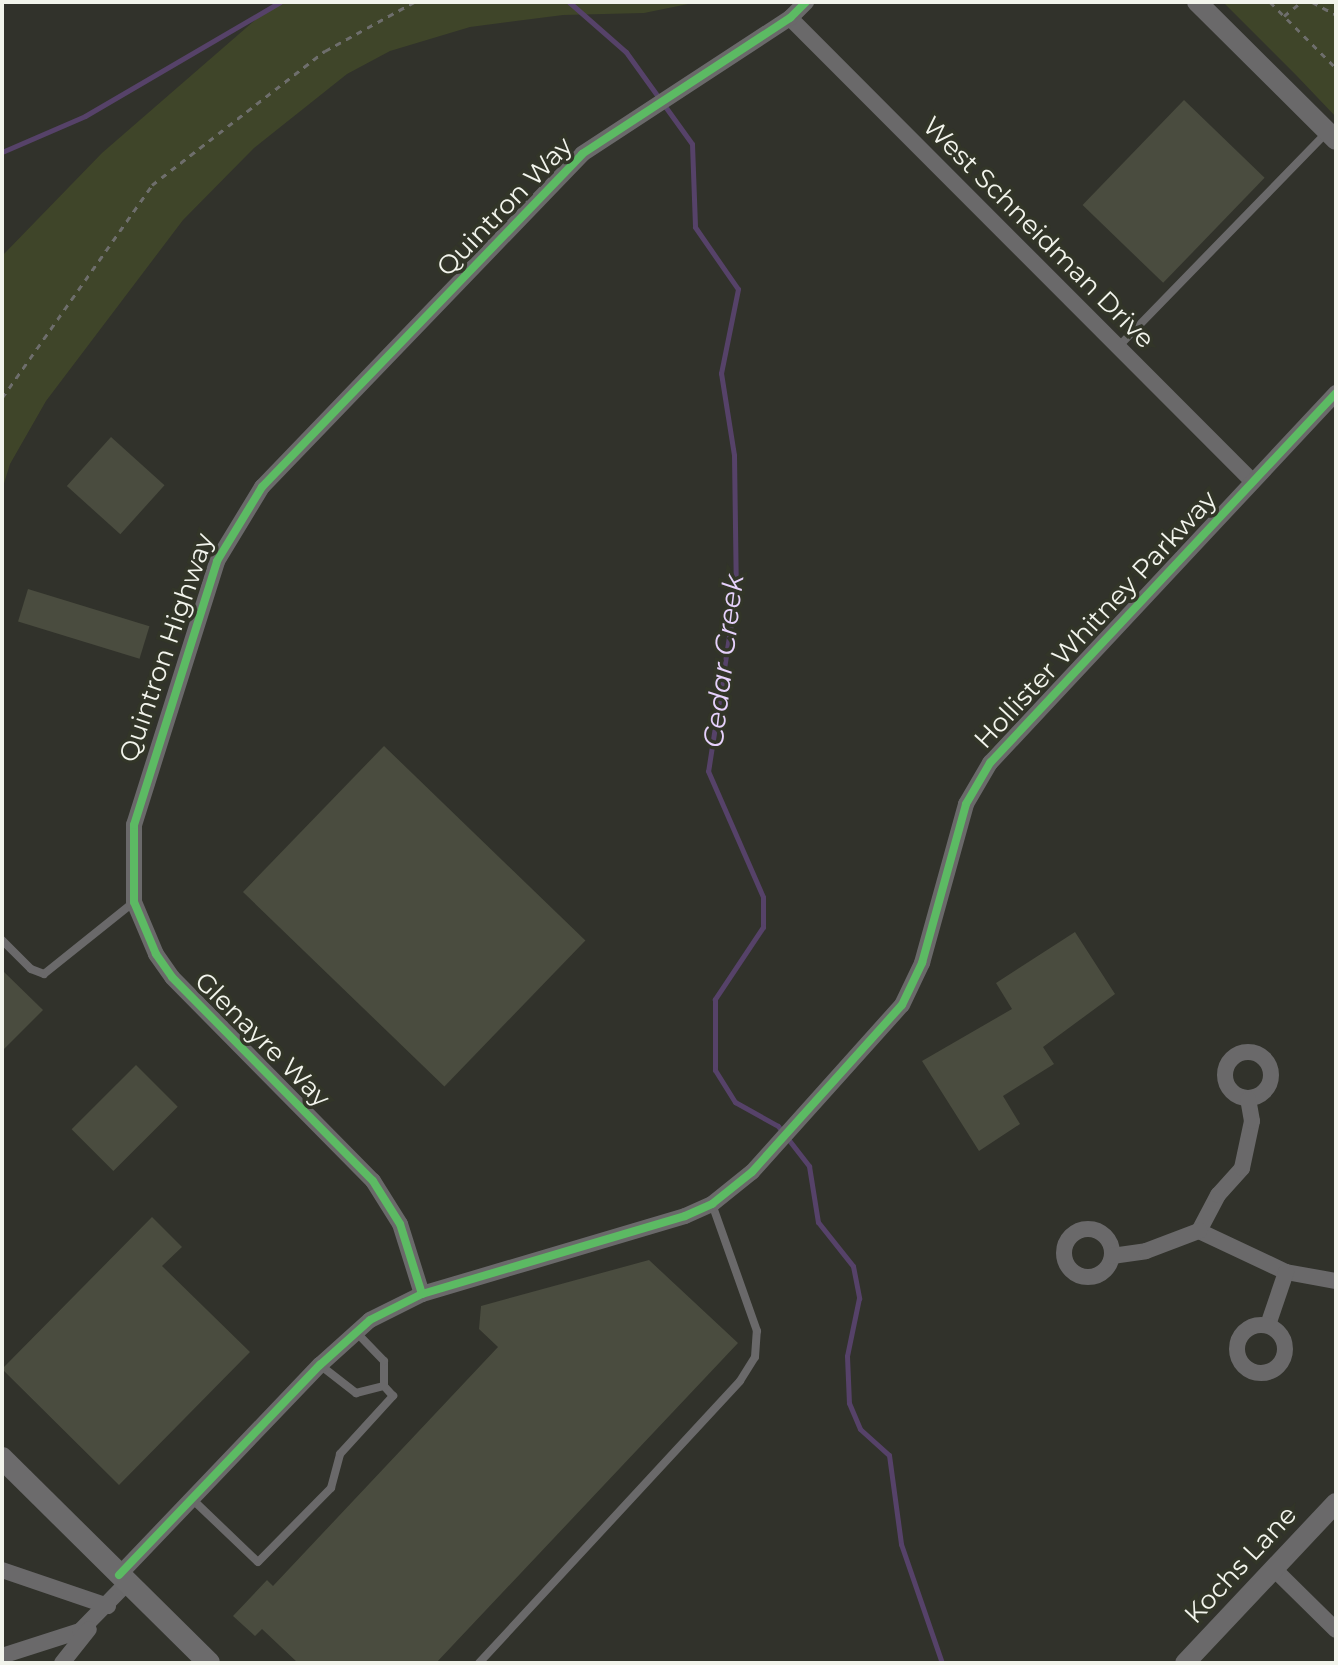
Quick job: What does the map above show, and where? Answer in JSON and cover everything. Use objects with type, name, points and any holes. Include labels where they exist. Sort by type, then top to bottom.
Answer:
[{"type":"main road","points":[[2,1458],[209,1663]]},
{"type":"street","name":"Quintron Way","points":[[268,481],[582,154],[790,18],[806,2]]},
{"type":"street","points":[[1197,2],[1332,136]]},
{"type":"street","name":"West Schneidman Drive","points":[[790,18],[1252,481]]},
{"type":"street","name":"Hollister Whitney Parkway","points":[[108,1606],[123,1579],[192,1499],[356,1331],[422,1294],[712,1204],[752,1172],[884,1032],[902,1005],[922,963],[966,804],[990,763],[1336,393]]},
{"type":"street","name":"Quintron Highway","points":[[144,793],[217,561],[243,512],[268,481]]},
{"type":"street","name":"Glenayre Way","points":[[144,793],[131,851],[134,902],[156,954],[172,977],[383,1193],[400,1224],[422,1294]]},
{"type":"street","points":[[1112,1256],[1146,1251],[1199,1231],[1218,1195],[1242,1168],[1252,1121],[1248,1099]]},
{"type":"street","points":[[1199,1231],[1286,1272],[1336,1281]]},
{"type":"street","points":[[1268,1325],[1286,1272]]},
{"type":"street","name":"Kochs Lane","points":[[1185,1663],[1336,1503]]},
{"type":"street","points":[[1273,1568],[1336,1630]]},
{"type":"street","points":[[2,1570],[108,1606]]},
{"type":"street","points":[[2,1656],[67,1638],[108,1606]]},
{"type":"street","points":[[62,1663],[108,1606]]},
{"type":"lane","points":[[1118,347],[1332,136]]},
{"type":"lane","points":[[2,940],[31,969],[44,974],[134,902]]},
{"type":"lane","points":[[479,1663],[740,1381],[755,1357],[757,1331],[712,1204]]},
{"type":"lane","points":[[192,1499],[258,1562],[331,1488],[340,1454],[393,1396],[384,1386],[384,1361],[356,1331]]},
{"type":"lane","points":[[320,1365],[356,1393],[384,1386]]},
{"type":"path","points":[[2,398],[152,185],[303,66],[414,2]]},
{"type":"path","points":[[1270,2],[1336,68]]},
{"type":"path","points":[[1284,16],[1301,2]]},
{"type":"path","points":[[1312,2],[1336,15]]},
{"type":"green space","points":[[276,2],[698,2],[644,13],[563,15],[470,27],[390,51],[347,74],[254,148],[183,220],[46,401],[10,464],[2,490],[2,256],[102,153]]},
{"type":"green space","points":[[1223,2],[1336,2],[1336,117],[1296,75]]},
{"type":"building","points":[[1184,100],[1265,178],[1163,283],[1083,205]]},
{"type":"building","points":[[111,437],[165,485],[120,534],[67,486]]},
{"type":"building","points":[[28,589],[149,626],[140,659],[18,622]]},
{"type":"building","points":[[384,746],[585,941],[444,1087],[243,892]]},
{"type":"building","points":[[1075,932],[1115,994],[1043,1047],[1054,1064],[1003,1096],[1020,1124],[979,1151],[922,1061],[1012,1009],[996,983]]},
{"type":"building","points":[[2,970],[43,1010],[2,1051]]},
{"type":"building","points":[[136,1065],[178,1107],[113,1171],[72,1129]]},
{"type":"building","points":[[152,1217],[182,1247],[162,1266],[250,1352],[119,1485],[2,1369]]},
{"type":"building","points":[[649,1260],[738,1343],[436,1663],[298,1663],[262,1629],[255,1636],[233,1616],[267,1580],[273,1586],[498,1347],[479,1329],[481,1306]]},
{"type":"waterway","points":[[2,152],[85,116],[280,2]]},
{"type":"waterway","name":"Cedar Creek","points":[[569,2],[626,52],[692,144],[695,227],[738,289],[721,373],[734,455],[736,591],[708,771],[763,897],[763,927],[715,999],[715,1070],[735,1102],[778,1126],[809,1166],[818,1222],[853,1266],[859,1298],[847,1356],[849,1403],[860,1429],[889,1455],[901,1544],[942,1663]]},
{"type":"cycle path","points":[[422,1294],[400,1224],[373,1181],[172,977],[156,954],[134,902],[134,825],[217,561],[262,487],[582,154],[790,18],[806,2]]},
{"type":"cycle path","points":[[119,1575],[320,1365],[370,1320],[422,1294],[685,1216],[712,1204],[752,1172],[902,1005],[922,963],[966,804],[990,763],[1336,393]]}]
